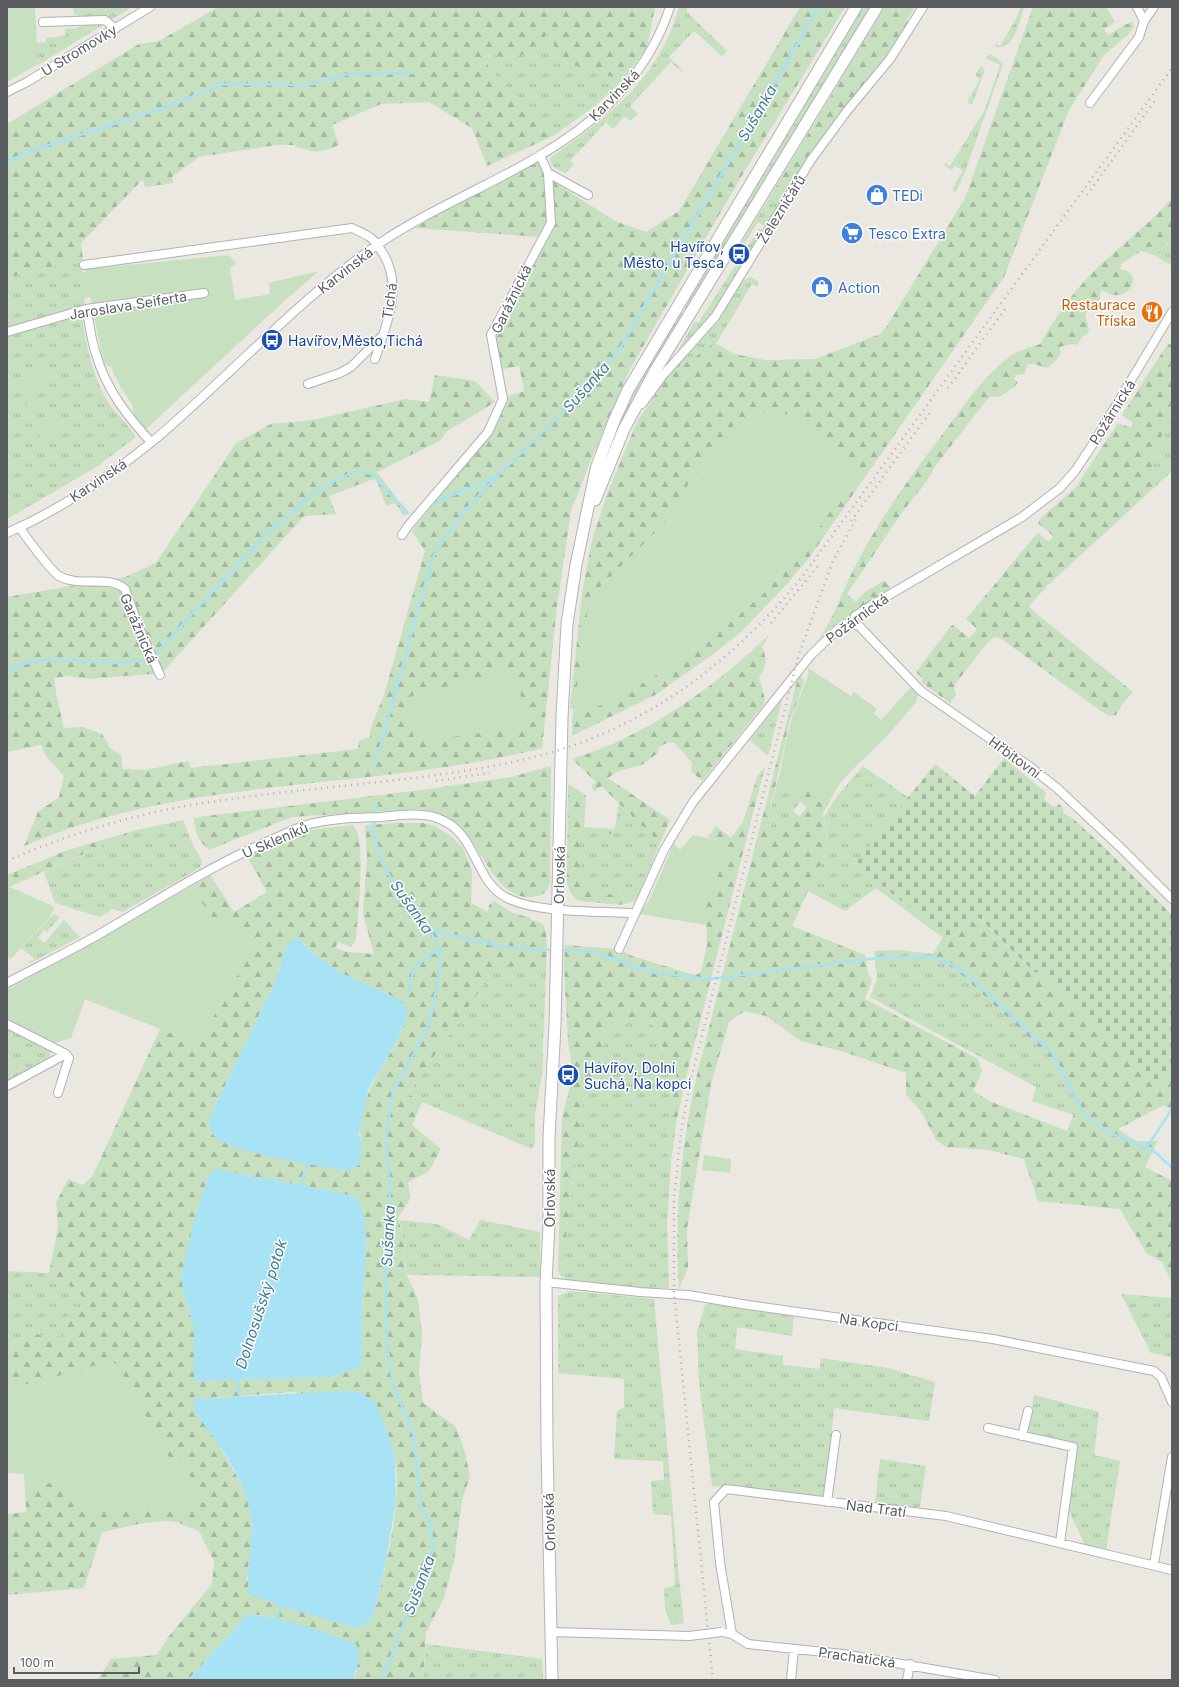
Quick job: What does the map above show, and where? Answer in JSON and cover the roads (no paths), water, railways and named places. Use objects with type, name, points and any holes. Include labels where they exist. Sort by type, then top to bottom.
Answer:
[{"type":"main road","points":[[583,530],[596,469],[612,426],[628,390],[856,7]]},
{"type":"main road","points":[[583,530],[624,429],[663,359],[877,7]]},
{"type":"main road","name":"Orlovská","points":[[552,1680],[547,1445],[546,1282],[549,1226],[549,1137],[557,960],[562,717],[567,624],[583,530]]},
{"type":"street","name":"Karvinská","points":[[7,533],[20,528],[89,487],[151,442],[303,303],[378,245],[406,227],[540,155],[579,129],[629,84],[649,58],[664,28],[670,7]]},
{"type":"street","name":"Železničářů","points":[[624,429],[664,374],[715,318],[812,160],[847,111],[890,59],[923,7]]},
{"type":"street","points":[[1137,7],[1144,21]]},
{"type":"street","points":[[1090,103],[1139,37],[1144,21],[1154,7]]},
{"type":"street","name":"U Stromovky","points":[[7,92],[27,82],[148,8]]},
{"type":"street","points":[[43,22],[105,20],[115,28]]},
{"type":"street","name":"Garážnická","points":[[402,535],[488,432],[503,399],[491,335],[551,223],[548,173],[540,155]]},
{"type":"street","points":[[548,173],[588,195]]},
{"type":"street","points":[[84,265],[352,228],[370,238],[378,245]]},
{"type":"street","name":"Tichá","points":[[375,360],[390,308],[394,282],[390,267],[378,245]]},
{"type":"street","name":"Jaroslava Seiferta","points":[[7,332],[86,309],[204,293]]},
{"type":"street","points":[[86,309],[96,354],[110,388],[120,405],[151,442]]},
{"type":"street","name":"Požárnická","points":[[618,949],[664,850],[693,802],[811,655],[841,626],[853,623],[856,616],[868,608],[1022,517],[1060,488],[1091,447],[1172,312]]},
{"type":"street","points":[[308,384],[340,373],[351,367],[383,335]]},
{"type":"street","name":"Garážnická","points":[[20,528],[59,576],[81,581],[104,581],[120,585],[125,589],[158,672]]},
{"type":"street","name":"Hřbitovní","points":[[853,623],[859,626],[913,684],[1045,778],[1121,848],[1172,899]]},
{"type":"street","name":"U Skleníků","points":[[7,984],[97,935],[225,860],[308,824],[327,820],[421,815],[446,822],[464,837],[489,882],[503,895],[523,904],[558,909]]},
{"type":"street","points":[[558,909],[636,913]]},
{"type":"street","points":[[7,1024],[66,1054],[69,1058],[58,1093]]},
{"type":"street","points":[[7,1086],[66,1054]]},
{"type":"street","name":"Na Kopci","points":[[546,1282],[640,1292],[688,1295],[748,1305],[993,1339],[1154,1371],[1161,1377],[1172,1402]]},
{"type":"street","points":[[1022,1436],[1028,1411]]},
{"type":"street","points":[[988,1428],[1073,1447],[1060,1543]]},
{"type":"street","points":[[827,1502],[836,1435]]},
{"type":"street","points":[[1154,1564],[1172,1457]]},
{"type":"street","name":"Nad Tratí","points":[[732,1634],[720,1563],[714,1502],[726,1489],[946,1516],[1154,1564],[1172,1570]]},
{"type":"street","name":"Prachatická","points":[[552,1632],[689,1636],[722,1632],[732,1634],[748,1644],[843,1654],[910,1664],[995,1680]]},
{"type":"street","points":[[791,1680],[794,1649]]},
{"type":"street","points":[[907,1680],[910,1664]]},
{"type":"water","points":[[293,939],[300,939],[311,952],[341,973],[392,996],[404,1005],[407,1011],[398,1039],[368,1090],[359,1134],[362,1147],[359,1165],[351,1170],[335,1169],[268,1156],[232,1146],[219,1140],[212,1133],[210,1126],[210,1120],[215,1106],[278,976],[284,950]]},
{"type":"water","points":[[214,1169],[337,1192],[357,1199],[362,1209],[365,1222],[366,1255],[362,1303],[362,1364],[357,1369],[329,1377],[194,1381],[194,1327],[184,1294],[181,1277],[195,1217],[207,1180]]},
{"type":"water","points":[[343,1391],[360,1392],[377,1405],[395,1458],[396,1500],[386,1561],[373,1617],[364,1625],[356,1628],[283,1607],[249,1594],[248,1575],[252,1527],[248,1502],[243,1488],[229,1460],[194,1410],[195,1399]]},
{"type":"water","points":[[248,1614],[274,1618],[304,1626],[333,1635],[357,1645],[359,1661],[353,1680],[188,1680]]},
{"type":"waterway","name":"Sušanka","points":[[375,766],[432,559],[450,529],[461,515],[616,355],[819,7]]},
{"type":"waterway","points":[[7,162],[28,152],[172,105],[223,84],[308,85],[348,74],[412,73]]},
{"type":"waterway","points":[[7,672],[22,665],[38,661],[71,660],[121,663],[143,660],[152,657],[256,545],[289,514],[320,489],[348,474],[371,474],[408,513]]},
{"type":"waterway","points":[[431,504],[496,477]]},
{"type":"waterway","name":"Sušanka","points":[[377,805],[373,830],[381,860],[396,887],[428,925],[439,949],[441,965],[429,1025],[393,1093],[386,1134],[390,1190],[385,1298],[388,1352],[393,1384],[413,1433],[422,1511],[430,1521],[433,1550],[382,1680]]},
{"type":"waterway","points":[[430,930],[503,947],[554,950]]},
{"type":"waterway","name":"Dolnosušský potok","points":[[408,994],[414,967],[439,949]]},
{"type":"waterway","points":[[559,950],[593,952],[656,973],[710,979],[885,957],[934,957],[955,966],[986,991],[1052,1053],[1085,1116],[1110,1133],[1155,1152],[1172,1168]]},
{"type":"waterway","name":"Dolnosušský potok","points":[[401,1006],[405,1000]]},
{"type":"waterway","points":[[1147,1147],[1172,1109]]},
{"type":"waterway","name":"Dolnosušský potok","points":[[299,1189],[308,1161]]},
{"type":"waterway","name":"Dolnosušský potok","points":[[238,1376],[240,1399]]},
{"type":"waterway","name":"Dolnosušský potok","points":[[277,1622],[280,1604]]},
{"type":"railway","points":[[7,861],[79,833],[128,819],[203,803],[450,773],[535,757],[585,741],[617,727],[648,711],[677,693],[731,652],[756,628],[802,577],[1172,68]]},
{"type":"railway","points":[[1087,195],[1157,98]]},
{"type":"railway","points":[[948,388],[1005,309]]},
{"type":"railway","points":[[851,521],[931,411]]},
{"type":"railway","points":[[713,1680],[674,1293],[674,1197],[682,1126],[691,1079],[798,657],[833,561],[857,517]]},
{"type":"railway","points":[[771,623],[818,566]]},
{"type":"railway","points":[[436,781],[490,773]]},
{"type":"place","name":"TEDi","points":[[877,195]]},
{"type":"place","name":"Tesco Extra","points":[[852,233]]},
{"type":"place","name":"Havířov, Město, u Tesca","points":[[739,254]]},
{"type":"place","name":"Action","points":[[822,287]]},
{"type":"place","name":"Restaurace Tříska","points":[[1152,312]]},
{"type":"place","name":"Havířov,Město,Tichá","points":[[272,340]]},
{"type":"place","name":"Havířov, Dolní Suchá, Na kopci","points":[[568,1075]]}]
